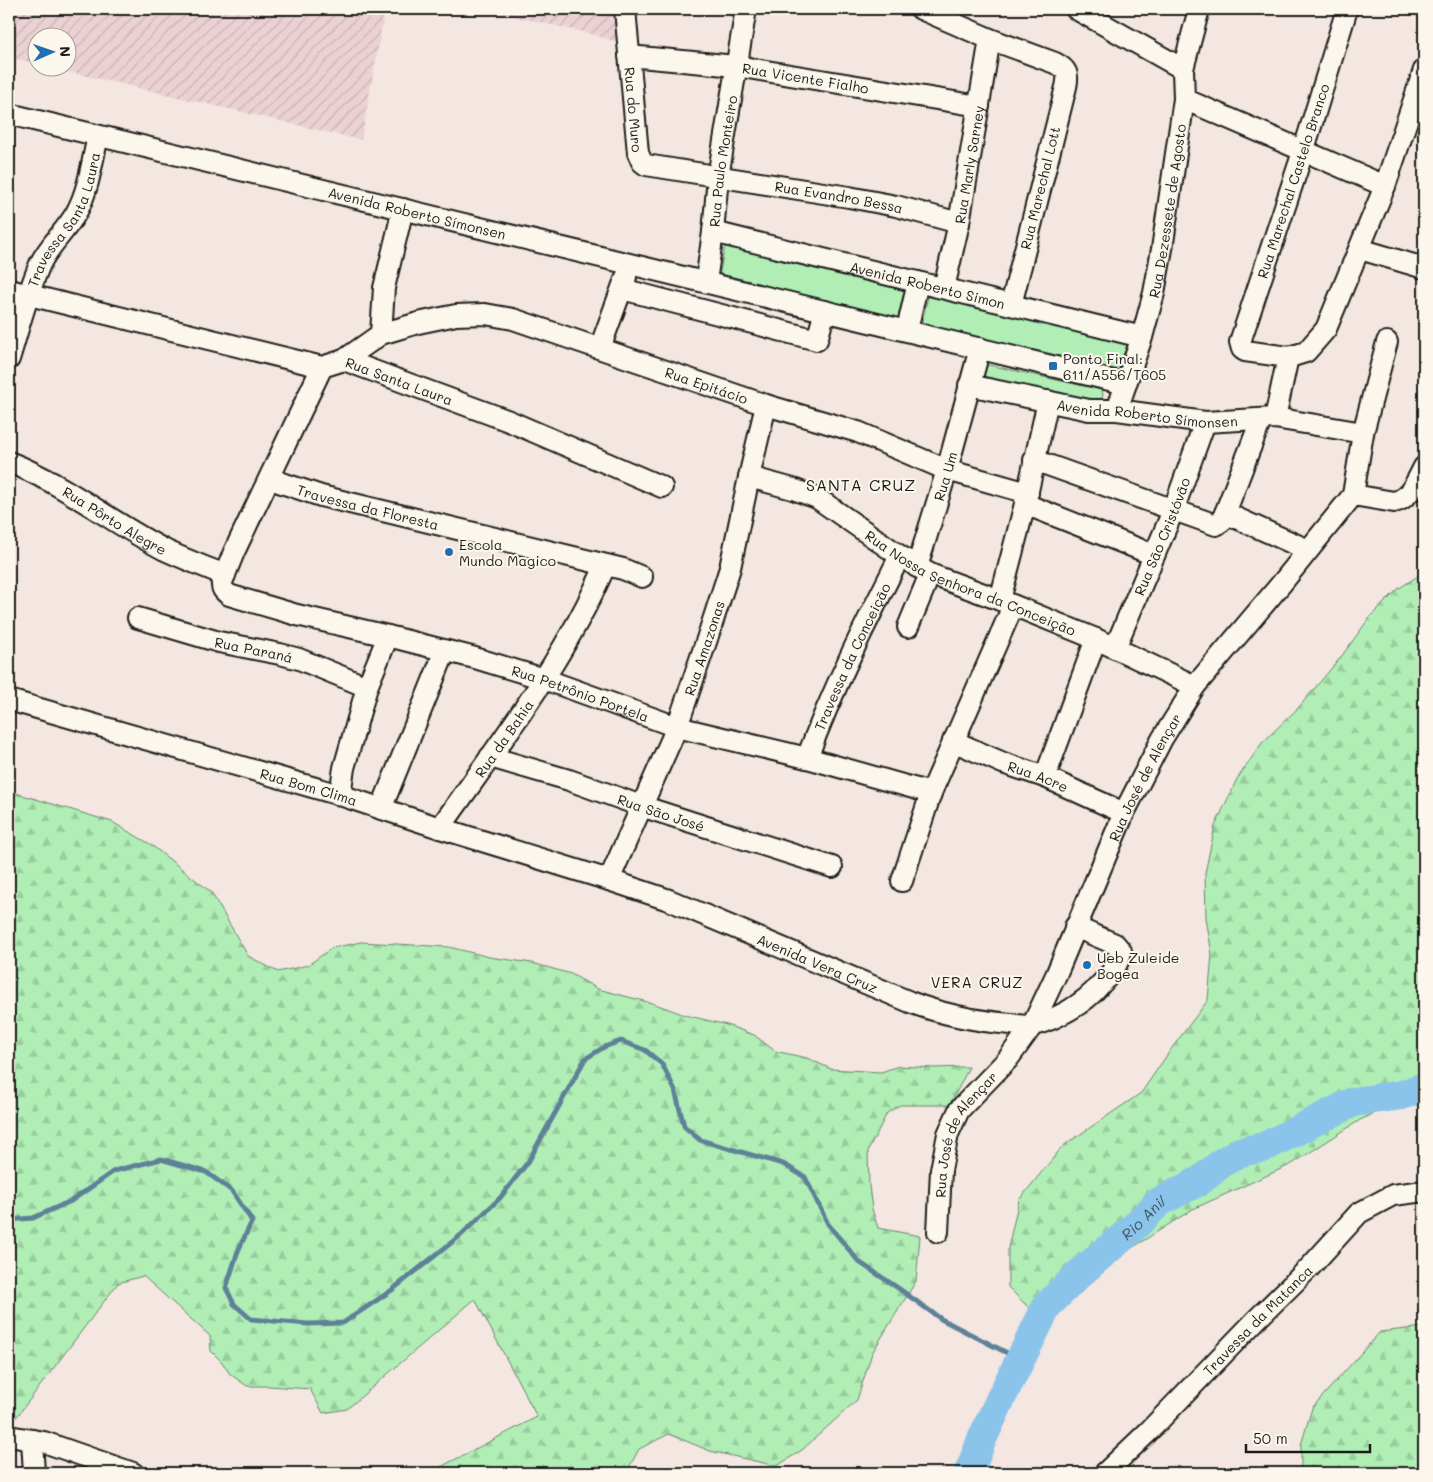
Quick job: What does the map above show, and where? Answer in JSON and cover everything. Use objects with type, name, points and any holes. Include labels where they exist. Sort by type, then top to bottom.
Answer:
[{"type":"street","name":"Rua do Muro","points":[[625,9],[638,153],[642,162],[646,165],[718,177]]},
{"type":"street","name":"Rua Paulo Monteiro","points":[[706,282],[718,177],[746,9]]},
{"type":"street","points":[[920,9],[990,39]]},
{"type":"street","points":[[1076,9],[1183,69]]},
{"type":"street","name":"Rua Dezessete de Agosto","points":[[1117,410],[1142,336],[1154,292],[1184,99],[1183,69],[1199,9]]},
{"type":"street","name":"Rua Marechal Castelo Branco","points":[[1288,357],[1245,351],[1242,349],[1240,342],[1304,150],[1347,9]]},
{"type":"street","name":"Rua Marechal Lott","points":[[990,39],[1063,67],[1067,72],[1067,82],[1011,305]]},
{"type":"street","name":"Rua Marly Sarney","points":[[944,288],[959,223],[990,39]]},
{"type":"street","name":"Rua Vicente Fialho","points":[[629,56],[736,66],[979,106]]},
{"type":"street","points":[[1034,460],[1214,525],[1219,524],[1268,419],[1288,357],[1306,352],[1326,329],[1385,186],[1424,70]]},
{"type":"street","points":[[1184,99],[1385,186]]},
{"type":"street","name":"Avenida Roberto Símonsen","points":[[9,114],[1126,384]]},
{"type":"street","name":"Travessa Santa Laura","points":[[9,359],[28,295],[41,262],[71,222],[84,196],[98,136]]},
{"type":"street","name":"Rua Evandro Bessa","points":[[718,177],[886,204],[959,223]]},
{"type":"street","points":[[344,360],[381,334],[384,288],[403,209]]},
{"type":"street","name":"Avenida Roberto Simon","points":[[713,232],[1142,336]]},
{"type":"street","points":[[1360,249],[1424,268]]},
{"type":"street","points":[[600,348],[632,264]]},
{"type":"street","points":[[907,330],[918,282]]},
{"type":"street","points":[[622,289],[817,340],[825,311]]},
{"type":"street","points":[[9,290],[322,367],[245,528],[225,575]]},
{"type":"street","points":[[736,319],[744,291]]},
{"type":"street","name":"Rua Epitácio","points":[[381,334],[418,323],[456,316],[485,314],[513,319],[766,405],[858,432],[947,470],[1026,499],[1154,555]]},
{"type":"street","points":[[1387,342],[1363,433],[1353,495],[1394,502],[1398,501],[1404,498],[1411,490],[1424,467]]},
{"type":"street","points":[[969,385],[980,348]]},
{"type":"street","name":"Rua Santa Laura","points":[[322,367],[344,360],[509,420],[662,487]]},
{"type":"street","name":"Avenida Roberto Símonsen","points":[[969,385],[1089,410],[1117,410],[1206,422],[1268,419],[1363,433]]},
{"type":"street","name":"Rua Um","points":[[908,627],[924,570],[969,385]]},
{"type":"street","points":[[902,881],[929,801],[1006,603],[1034,460],[1048,401]]},
{"type":"street","name":"Rua Amazonas","points":[[609,880],[677,727],[730,568],[766,405]]},
{"type":"street","name":"Rua São Cristóvão","points":[[1115,648],[1173,510],[1206,422]]},
{"type":"street","name":"Rua Pôrto Alegre","points":[[9,462],[54,483],[165,550],[225,575]]},
{"type":"street","name":"Rua Nossa Senhora da Conceição","points":[[749,477],[793,489],[817,498],[900,556],[924,570],[1096,639],[1195,686]]},
{"type":"street","name":"Travessa da Floresta","points":[[270,478],[321,496],[623,569],[642,577]]},
{"type":"street","name":"Rua José de Alençar","points":[[938,1232],[941,1170],[948,1134],[959,1110],[1008,1060],[1032,1026],[1056,976],[1124,813],[1162,739],[1195,686],[1353,495]]},
{"type":"street","points":[[1224,513],[1308,550]]},
{"type":"street","name":"Travessa da Conceição","points":[[807,758],[825,708],[845,664],[900,556]]},
{"type":"street","name":"Rua da Bahia","points":[[440,828],[544,679],[591,598],[605,566]]},
{"type":"street","name":"Rua Petrônio Portela","points":[[225,575],[221,587],[229,595],[296,615],[445,650],[544,679],[677,727],[807,758],[929,801]]},
{"type":"street","name":"Rua Paraná","points":[[138,618],[220,642],[299,659],[366,687]]},
{"type":"street","points":[[340,794],[344,768],[366,687],[388,636]]},
{"type":"street","points":[[1045,777],[1096,639]]},
{"type":"street","points":[[381,808],[445,650]]},
{"type":"street","name":"Rua Bom Clima","points":[[9,700],[340,794],[440,828],[609,880]]},
{"type":"street","name":"Rua Acre","points":[[953,740],[1003,763],[1045,777],[1124,813]]},
{"type":"street","name":"Rua São José","points":[[490,757],[569,780],[642,806],[832,867]]},
{"type":"street","name":"Avenida Vera Cruz","points":[[609,880],[669,900],[935,1012],[961,1018],[1032,1026]]},
{"type":"street","points":[[1032,1026],[1074,1008],[1094,992],[1111,973],[1120,957],[1121,951],[1115,944],[1075,927]]},
{"type":"street","name":"Travessa da Matanca","points":[[1105,1473],[1148,1432],[1256,1319],[1310,1267],[1358,1214],[1393,1195],[1424,1191]]},
{"type":"street","points":[[9,1436],[44,1442],[133,1473]]},
{"type":"street","points":[[32,1440],[34,1473]]},
{"type":"shaded area","points":[[9,9],[385,9],[361,140],[78,74],[78,28],[28,28],[28,62],[9,57]]},
{"type":"shaded area","points":[[482,9],[618,9],[621,43],[587,33]]},
{"type":"green space","points":[[725,245],[905,288],[897,321],[719,277]]},
{"type":"green space","points":[[929,293],[1129,343],[1114,372],[921,325]]},
{"type":"green space","points":[[989,365],[1102,390],[1103,395],[1100,405],[985,382],[982,377],[984,368]]},
{"type":"green space","points":[[1424,572],[1424,1098],[1391,1106],[1360,1120],[1292,1164],[1193,1209],[1124,1253],[1061,1305],[1040,1316],[1008,1287],[1008,1248],[1019,1200],[1063,1146],[1141,1093],[1208,1000],[1212,954],[1206,918],[1205,873],[1215,826],[1237,779],[1262,743],[1299,707],[1341,657],[1370,617],[1398,589]]},
{"type":"green space","points":[[9,791],[112,822],[150,844],[211,892],[248,956],[278,972],[308,965],[332,948],[361,942],[449,947],[489,957],[532,963],[571,974],[598,989],[655,1004],[685,1015],[727,1025],[754,1035],[775,1051],[807,1058],[831,1069],[881,1072],[899,1066],[933,1068],[969,1067],[950,1105],[900,1105],[887,1113],[868,1151],[869,1186],[872,1209],[878,1228],[920,1236],[916,1281],[872,1353],[857,1400],[802,1450],[777,1466],[710,1451],[669,1434],[639,1449],[626,1473],[429,1473],[537,1417],[475,1299],[347,1409],[323,1413],[310,1389],[247,1386],[230,1374],[211,1351],[210,1336],[143,1276],[118,1283],[15,1419],[9,1418]]},
{"type":"green space","points":[[1424,1327],[1424,1473],[1301,1473],[1301,1445],[1312,1408],[1380,1332]]},
{"type":"waterway","points":[[9,1220],[33,1218],[71,1201],[114,1171],[161,1159],[206,1172],[232,1191],[252,1221],[238,1251],[226,1288],[234,1304],[251,1319],[308,1324],[343,1323],[392,1290],[461,1235],[500,1198],[528,1162],[585,1059],[604,1047],[621,1041],[645,1050],[662,1064],[675,1090],[684,1126],[700,1140],[783,1164],[805,1177],[828,1224],[859,1262],[941,1319],[1019,1359]]},
{"type":"waterway","name":"Rio Anil","points":[[969,1473],[1000,1400],[1047,1306],[1079,1274],[1132,1229],[1159,1202],[1201,1180],[1223,1162],[1240,1152],[1264,1147],[1353,1102],[1402,1095],[1424,1087]]},
{"type":"place","name":"Ponto Final: 611/A556/T605","points":[[1053,366]]},
{"type":"place","name":"Escola Mundo Magico","points":[[449,552]]},
{"type":"place","name":"Ueb Zuleide Bogea","points":[[1087,965]]},
{"type":"district","name":"SANTA CRUZ","points":[[861,484]]},
{"type":"district","name":"VERA CRUZ","points":[[977,982]]}]
